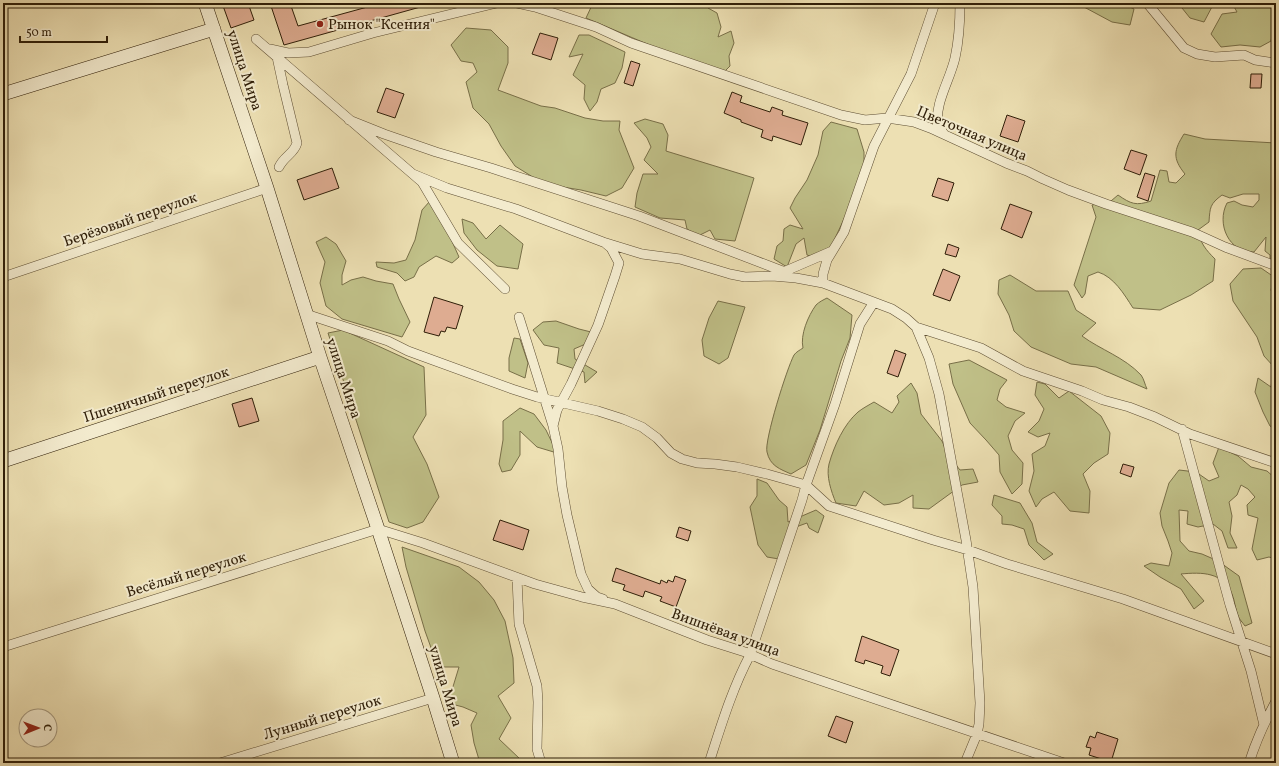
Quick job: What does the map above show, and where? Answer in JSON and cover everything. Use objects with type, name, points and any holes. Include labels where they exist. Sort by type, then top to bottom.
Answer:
[{"type":"main road","name":"улица Мира","points":[[205,3],[267,188],[306,314],[378,529],[453,763]]},
{"type":"main road","points":[[3,94],[214,29]]},
{"type":"main road","name":"Пшеничный переулок","points":[[3,461],[320,357]]},
{"type":"street","points":[[269,49],[288,53],[309,52],[373,33],[497,3]]},
{"type":"street","name":"Цветочная улица","points":[[516,3],[535,7],[596,27],[631,44],[732,79],[790,97],[821,109],[865,120],[889,118],[914,122],[947,135],[1006,163],[1075,192],[1106,204],[1192,232],[1224,247],[1276,266]]},
{"type":"street","points":[[823,282],[823,274],[827,260],[844,232],[874,146],[911,74],[934,3]]},
{"type":"street","points":[[947,135],[941,131],[937,121],[942,97],[955,59],[960,29],[960,3]]},
{"type":"street","points":[[1147,3],[1184,48],[1197,54],[1215,57],[1244,55],[1255,60],[1276,63]]},
{"type":"street","points":[[256,39],[422,182],[432,196],[458,243],[505,289]]},
{"type":"street","points":[[277,57],[297,143],[295,149],[282,159],[279,167]]},
{"type":"street","points":[[349,120],[436,152],[491,168],[639,216],[785,272]]},
{"type":"street","points":[[413,174],[447,188],[516,209],[603,242],[642,254],[680,259],[745,277],[772,276],[823,282],[892,309],[916,327],[980,348],[1023,371],[1082,391],[1103,400],[1129,407],[1155,417],[1190,434],[1276,462]]},
{"type":"street","name":"Берёзовый переулок","points":[[3,277],[267,188]]},
{"type":"street","points":[[553,426],[557,410],[598,325],[615,276],[618,263],[612,248],[603,242]]},
{"type":"street","points":[[772,276],[785,272],[832,251]]},
{"type":"street","points":[[709,763],[724,717],[750,655],[806,485],[835,404],[860,324],[874,302]]},
{"type":"street","points":[[306,314],[388,341],[512,390],[598,411],[642,427],[657,438],[671,453],[682,459],[697,463],[715,464],[760,472],[806,485],[829,506],[926,538],[968,550],[1036,574],[1123,599],[1276,654]]},
{"type":"street","points":[[519,317],[553,426],[558,449],[567,515],[581,574],[588,589],[598,597],[615,604]]},
{"type":"street","points":[[916,327],[929,358],[939,394],[968,550],[973,587],[980,703],[977,734],[965,763]]},
{"type":"street","points":[[1182,429],[1251,671],[1264,725]]},
{"type":"street","name":"Вишнёвая улица","points":[[378,529],[423,543],[518,578],[582,597],[615,604],[793,672],[1064,763]]},
{"type":"street","name":"Весёлый переулок","points":[[3,647],[378,529]]},
{"type":"street","points":[[518,578],[519,624],[536,686],[538,702],[537,749],[541,763]]},
{"type":"street","name":"Лунный переулок","points":[[220,763],[433,698]]},
{"type":"street","points":[[1250,763],[1264,725],[1276,701]]},
{"type":"green space","points":[[593,3],[708,3],[708,8],[717,13],[721,27],[718,37],[731,31],[734,43],[729,56],[730,66],[724,72],[666,52],[586,18]]},
{"type":"green space","points":[[1082,3],[1122,3],[1134,9],[1130,25],[1112,22],[1084,7]]},
{"type":"green space","points":[[1178,3],[1214,3],[1204,22],[1190,18]]},
{"type":"green space","points":[[1232,3],[1274,3],[1275,20],[1271,41],[1260,47],[1240,45],[1221,47],[1211,34],[1222,14],[1237,12]]},
{"type":"green space","points":[[466,28],[491,30],[508,47],[508,63],[498,90],[541,106],[555,108],[585,118],[603,121],[620,121],[619,130],[634,168],[622,188],[606,196],[544,184],[515,166],[501,146],[489,124],[473,108],[466,82],[477,72],[473,63],[461,61],[451,45]]},
{"type":"green space","points":[[579,35],[589,35],[625,52],[622,68],[615,83],[601,89],[597,102],[590,111],[584,99],[585,85],[573,75],[583,54],[569,57]]},
{"type":"green space","points":[[645,119],[663,124],[668,135],[666,151],[754,178],[735,241],[715,239],[710,230],[698,236],[687,229],[685,220],[660,218],[635,207],[637,193],[643,174],[658,174],[644,160],[651,147],[647,138],[634,123]]},
{"type":"green space","points":[[831,122],[857,129],[864,152],[864,176],[830,249],[816,258],[807,255],[804,238],[796,244],[787,267],[774,259],[777,246],[783,241],[784,229],[790,225],[803,229],[790,208],[807,180],[818,155],[823,131]]},
{"type":"green space","points":[[1184,134],[1205,139],[1276,143],[1276,263],[1270,262],[1270,255],[1265,251],[1266,237],[1254,252],[1245,251],[1238,248],[1232,242],[1227,236],[1224,228],[1224,211],[1227,203],[1234,201],[1242,205],[1253,207],[1259,200],[1259,194],[1243,194],[1230,198],[1222,195],[1211,206],[1209,222],[1198,230],[1200,239],[1204,246],[1215,259],[1213,281],[1191,295],[1160,310],[1133,308],[1114,282],[1104,274],[1098,272],[1088,276],[1085,294],[1082,298],[1074,285],[1096,217],[1092,205],[1111,201],[1118,195],[1137,204],[1151,201],[1160,170],[1167,171],[1169,182],[1176,183],[1185,174],[1176,159],[1176,149]]},
{"type":"green space","points":[[430,201],[447,230],[459,257],[452,263],[436,256],[419,267],[414,277],[405,281],[397,273],[377,267],[376,262],[394,263],[406,260],[415,240],[422,210]]},
{"type":"green space","points":[[462,219],[473,223],[486,239],[500,225],[523,244],[518,269],[497,266],[477,250],[464,233]]},
{"type":"green space","points":[[326,237],[336,244],[346,261],[342,275],[342,285],[351,280],[363,277],[393,284],[410,322],[402,337],[342,319],[326,306],[320,283],[325,262],[316,242]]},
{"type":"green space","points":[[1261,268],[1274,277],[1271,290],[1276,304],[1276,430],[1270,426],[1255,392],[1258,378],[1271,387],[1274,367],[1264,356],[1257,337],[1233,301],[1230,284],[1243,269]]},
{"type":"green space","points":[[1010,275],[1036,291],[1068,291],[1076,310],[1096,323],[1082,336],[1127,363],[1141,375],[1147,389],[1096,367],[1071,364],[1031,347],[1014,331],[1009,315],[998,294],[999,280]]},
{"type":"green space","points":[[827,298],[852,315],[850,338],[841,361],[820,430],[806,465],[791,474],[770,461],[767,452],[769,434],[791,362],[795,354],[803,348],[802,343],[804,332],[810,315],[816,305]]},
{"type":"green space","points":[[718,301],[745,307],[728,358],[719,364],[704,356],[702,340],[709,318]]},
{"type":"green space","points":[[556,321],[595,333],[588,343],[574,349],[575,359],[597,372],[585,383],[584,372],[557,363],[559,348],[544,345],[533,330],[543,322]]},
{"type":"green space","points":[[343,330],[424,367],[426,415],[413,437],[427,464],[439,497],[423,522],[407,528],[389,522],[328,333]]},
{"type":"green space","points":[[514,338],[520,339],[528,363],[525,378],[509,371],[509,358]]},
{"type":"green space","points":[[969,360],[1007,380],[1000,389],[997,400],[1006,407],[1025,413],[1015,421],[1008,436],[1012,450],[1023,463],[1022,484],[1012,494],[1000,472],[999,455],[970,423],[953,384],[949,364]]},
{"type":"green space","points":[[1037,382],[1045,384],[1059,398],[1069,391],[1101,416],[1110,433],[1108,454],[1094,463],[1083,474],[1090,491],[1089,513],[1070,511],[1054,492],[1042,499],[1036,507],[1029,491],[1034,471],[1032,454],[1045,446],[1050,433],[1038,437],[1028,432],[1039,421],[1044,409],[1035,395]]},
{"type":"green space","points":[[911,383],[917,393],[921,414],[942,441],[948,455],[960,470],[973,469],[978,482],[962,485],[929,509],[913,508],[913,495],[899,503],[884,505],[864,491],[856,506],[836,503],[832,494],[828,469],[834,450],[844,429],[858,412],[874,402],[892,413],[899,402],[897,396]]},
{"type":"green space","points":[[520,408],[534,414],[546,430],[557,453],[537,447],[520,431],[520,455],[511,470],[502,472],[499,464],[503,440],[503,421]]},
{"type":"green space","points":[[1219,447],[1238,456],[1251,467],[1267,471],[1276,479],[1276,559],[1269,557],[1257,560],[1252,549],[1258,518],[1248,515],[1247,505],[1255,497],[1248,489],[1241,485],[1237,495],[1229,502],[1232,516],[1230,533],[1237,548],[1228,548],[1222,531],[1213,524],[1198,527],[1187,524],[1188,511],[1179,510],[1180,541],[1189,551],[1202,554],[1218,561],[1239,576],[1252,623],[1245,626],[1238,616],[1233,597],[1228,587],[1217,577],[1197,573],[1181,574],[1204,601],[1194,609],[1181,589],[1144,566],[1151,563],[1169,566],[1172,553],[1162,526],[1160,513],[1169,483],[1179,470],[1196,472],[1209,481],[1219,477],[1213,463]]},
{"type":"green space","points":[[757,479],[767,483],[779,500],[787,507],[788,522],[816,510],[824,516],[818,533],[809,528],[807,523],[793,528],[779,559],[767,557],[758,545],[750,507],[757,496]]},
{"type":"green space","points":[[994,495],[1020,503],[1032,523],[1037,542],[1053,554],[1044,560],[1029,545],[1024,529],[1012,525],[1002,524],[1002,516],[992,505]]},
{"type":"green space","points":[[402,547],[459,567],[479,582],[494,600],[505,621],[513,658],[514,683],[498,696],[511,718],[499,739],[520,759],[518,763],[480,763],[474,743],[471,725],[477,713],[448,703],[459,667],[444,667],[434,656],[406,567]]},
{"type":"building","points":[[222,3],[248,3],[254,20],[231,28]]},
{"type":"building","name":"Рынок \"Ксения\"","points":[[270,3],[290,3],[298,26],[382,3],[424,3],[424,6],[284,45]]},
{"type":"building","points":[[540,33],[558,38],[551,60],[532,54]]},
{"type":"building","points":[[631,61],[640,64],[633,86],[624,83]]},
{"type":"building","points":[[1251,74],[1262,74],[1261,88],[1250,88]]},
{"type":"building","points":[[386,88],[404,94],[395,118],[377,112]]},
{"type":"building","points":[[732,92],[742,96],[740,102],[770,112],[772,107],[783,111],[782,115],[808,123],[801,145],[773,136],[772,141],[761,137],[763,130],[741,122],[741,120],[724,113]]},
{"type":"building","points":[[1007,115],[1025,121],[1018,142],[1000,136]]},
{"type":"building","points":[[1131,150],[1147,155],[1140,175],[1124,169]]},
{"type":"building","points":[[332,168],[339,188],[304,200],[297,180]]},
{"type":"building","points":[[1145,173],[1155,176],[1148,201],[1137,197]]},
{"type":"building","points":[[938,178],[954,183],[948,201],[932,196]]},
{"type":"building","points":[[1010,204],[1032,212],[1022,238],[1001,229]]},
{"type":"building","points":[[948,244],[959,248],[956,257],[945,254]]},
{"type":"building","points":[[943,269],[960,276],[950,301],[933,295]]},
{"type":"building","points":[[434,297],[463,306],[456,329],[447,327],[445,332],[441,331],[439,336],[424,332]]},
{"type":"building","points":[[895,350],[906,354],[898,377],[887,373]]},
{"type":"building","points":[[252,398],[259,421],[239,427],[232,404]]},
{"type":"building","points":[[1123,464],[1134,467],[1131,477],[1120,473]]},
{"type":"building","points":[[500,520],[529,530],[523,550],[493,540]]},
{"type":"building","points":[[679,527],[691,531],[688,541],[676,537]]},
{"type":"building","points":[[616,568],[660,584],[661,580],[667,583],[668,580],[673,582],[675,576],[686,580],[676,607],[660,601],[662,597],[645,591],[643,597],[623,590],[625,585],[612,581]]},
{"type":"building","points":[[862,636],[899,650],[890,676],[881,673],[883,666],[865,660],[864,664],[855,661]]},
{"type":"building","points":[[836,716],[853,722],[846,743],[828,736]]},
{"type":"building","points":[[1097,732],[1118,739],[1111,762],[1089,755],[1091,748],[1086,747],[1090,736],[1095,738]]},
{"type":"place","name":"Рынок \"Ксения\"","points":[[320,24]]}]
